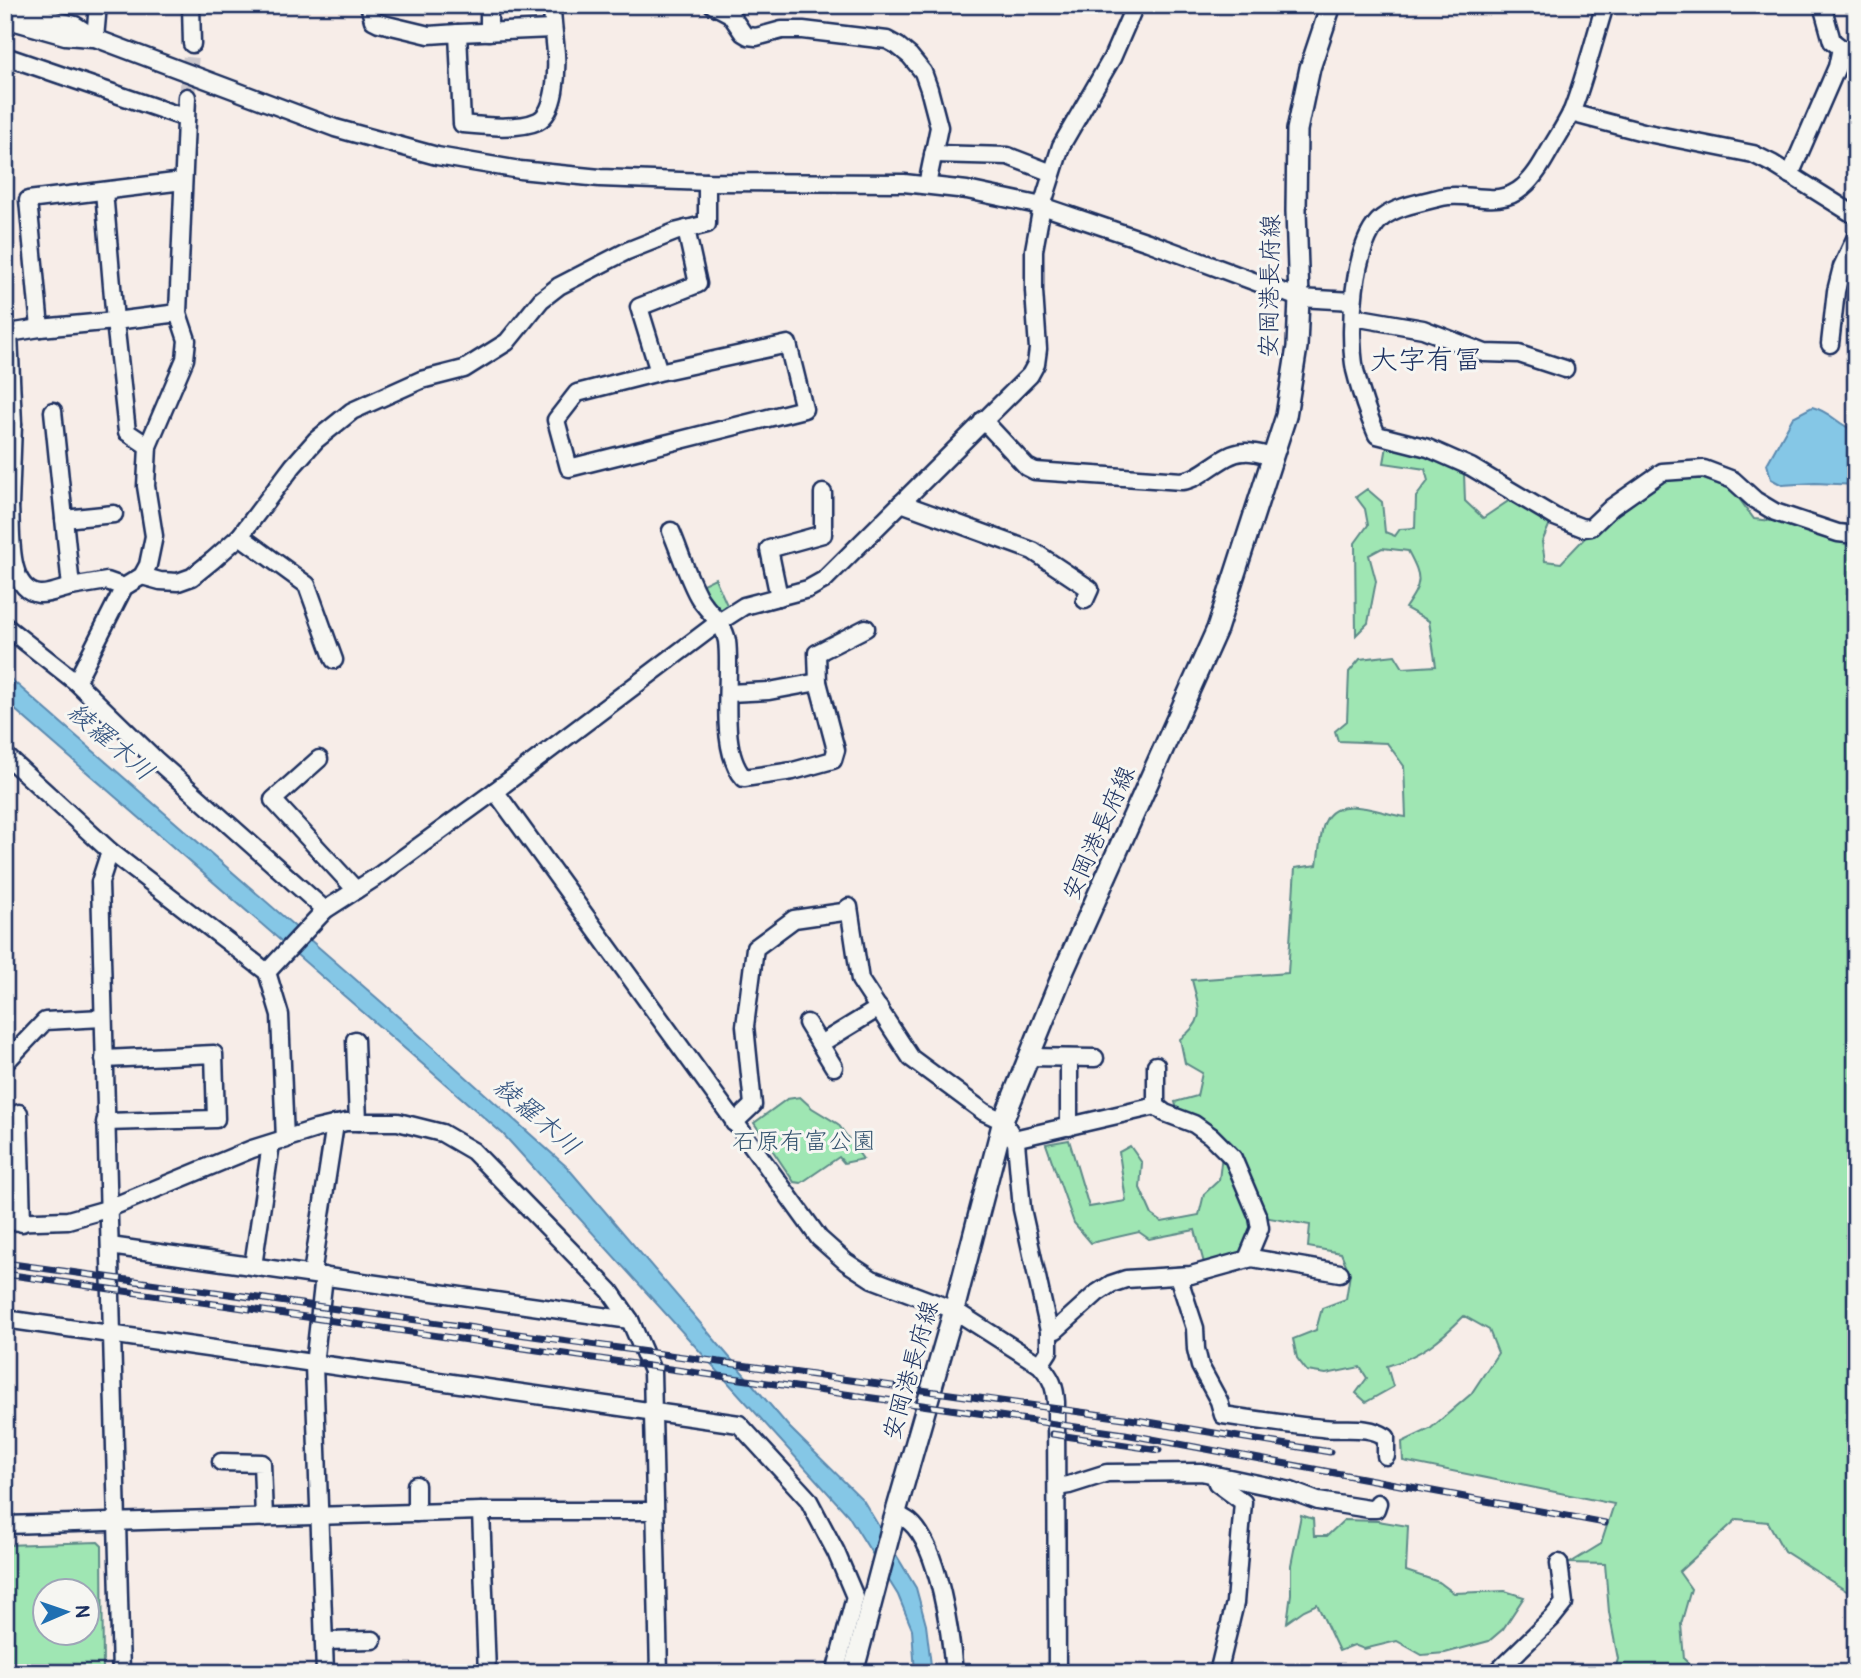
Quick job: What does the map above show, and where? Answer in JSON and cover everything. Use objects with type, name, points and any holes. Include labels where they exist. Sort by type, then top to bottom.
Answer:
[{"type":"main road","name":"安岡港長府線","points":[[853,1673],[954,1310],[1003,1121],[1065,968],[1217,629],[1286,416],[1297,347],[1299,298],[1295,198],[1297,130],[1310,68],[1331,5]]},
{"type":"street","points":[[95,38],[98,5]]},
{"type":"street","points":[[191,5],[192,44]]},
{"type":"street","points":[[369,5],[373,20],[429,35],[552,29]]},
{"type":"street","points":[[489,5],[489,32]]},
{"type":"street","points":[[458,33],[462,124],[492,128],[537,121],[545,115],[555,90],[556,53],[552,5]]},
{"type":"street","points":[[713,5],[730,14],[748,36],[756,37],[782,30],[803,30],[887,40],[898,46],[923,72],[939,127],[927,185]]},
{"type":"street","points":[[267,972],[322,913],[495,791],[719,622],[744,606],[808,589],[824,580],[1030,375],[1037,364],[1034,250],[1042,206],[1061,146],[1112,58],[1135,5]]},
{"type":"street","points":[[1605,5],[1571,113],[1535,174],[1522,188],[1506,197],[1491,200],[1446,196],[1413,205],[1383,217],[1369,232],[1361,253],[1353,300],[1356,371],[1377,435],[1416,444],[1471,467],[1555,517],[1583,528],[1591,527],[1612,507],[1662,472],[1704,469],[1733,480],[1755,500],[1775,512],[1838,533],[1856,535]]},
{"type":"street","points":[[1790,175],[1838,67],[1841,48],[1832,41],[1822,5]]},
{"type":"street","points":[[5,7],[75,25],[95,38],[335,128],[411,150],[561,176],[707,182],[904,183],[967,190],[1042,206],[1299,298],[1353,300]]},
{"type":"street","points":[[5,19],[65,36],[95,38]]},
{"type":"street","points":[[5,56],[186,118]]},
{"type":"street","points":[[76,682],[124,587],[142,576],[148,565],[154,536],[146,486],[148,446],[185,359],[187,340],[178,313],[187,97]]},
{"type":"street","points":[[1571,113],[1643,132],[1719,145],[1753,154],[1856,216]]},
{"type":"street","points":[[933,154],[1008,156],[1052,173]]},
{"type":"street","points":[[40,328],[28,200],[183,181]]},
{"type":"street","points":[[142,576],[178,582],[192,577],[240,537],[300,457],[316,440],[352,411],[421,380],[464,369],[507,342],[541,300],[559,286],[627,251],[707,223],[707,182]]},
{"type":"street","points":[[104,191],[127,432],[148,446]]},
{"type":"street","points":[[659,372],[639,307],[698,284],[686,229]]},
{"type":"street","points":[[1830,344],[1836,291],[1842,267],[1856,237]]},
{"type":"street","points":[[124,587],[107,581],[40,594],[26,589],[14,571],[8,507],[9,333],[178,313]]},
{"type":"street","points":[[1354,317],[1403,324],[1440,334],[1485,353],[1519,354],[1565,369]]},
{"type":"street","points":[[788,344],[804,409],[569,467],[556,420],[577,393],[659,372],[788,344]]},
{"type":"street","points":[[53,411],[71,587]]},
{"type":"street","points":[[983,420],[1027,467],[1035,471],[1182,481],[1191,480],[1233,454],[1250,452],[1273,457]]},
{"type":"street","points":[[779,597],[769,550],[824,534],[823,493]]},
{"type":"street","points":[[901,503],[1033,551],[1090,589],[1085,600]]},
{"type":"street","points":[[64,519],[114,514]]},
{"type":"street","points":[[671,531],[688,555],[698,597],[719,622],[727,638],[729,693],[726,711],[730,743],[739,772],[744,778],[793,771],[833,760],[836,750],[818,682],[817,653],[866,628]]},
{"type":"street","points":[[240,537],[307,585],[334,660]]},
{"type":"street","points":[[5,626],[76,682],[322,913]]},
{"type":"street","points":[[729,693],[769,691],[818,682]]},
{"type":"street","points":[[5,755],[110,851],[267,972],[280,1015],[278,1142],[253,1266]]},
{"type":"street","points":[[318,758],[273,800],[356,890]]},
{"type":"street","points":[[495,791],[819,1238],[846,1262],[881,1283],[954,1310],[1040,1365],[1050,1375],[1055,1388],[1057,1673]]},
{"type":"street","points":[[110,851],[100,882],[121,1673]]},
{"type":"street","points":[[734,1123],[753,1105],[745,1026],[755,948],[794,919],[843,912],[849,907],[860,980],[911,1058],[984,1112],[1003,1121],[1014,1139],[1022,1209],[1049,1331],[1049,1351],[1040,1365]]},
{"type":"street","points":[[820,1044],[878,1008]]},
{"type":"street","points":[[5,1063],[44,1021],[103,1018]]},
{"type":"street","points":[[807,1023],[834,1067]]},
{"type":"street","points":[[355,1040],[358,1122]]},
{"type":"street","points":[[104,1059],[214,1055],[216,1119],[106,1122]]},
{"type":"street","points":[[1028,1057],[1095,1058]]},
{"type":"street","points":[[1069,1058],[1069,1127]]},
{"type":"street","points":[[1156,1065],[1156,1106]]},
{"type":"street","points":[[1014,1139],[1156,1106]]},
{"type":"street","points":[[1156,1106],[1165,1113],[1194,1124],[1211,1136],[1233,1158],[1260,1228],[1247,1259]]},
{"type":"street","points":[[19,1114],[22,1223]]},
{"type":"street","points":[[5,1222],[68,1220],[107,1209],[252,1149],[335,1124],[398,1122],[442,1133],[473,1151],[601,1282],[630,1320],[652,1371],[659,1673]]},
{"type":"street","points":[[325,1673],[314,1365],[318,1275],[335,1124]]},
{"type":"street","points":[[110,1245],[630,1320]]},
{"type":"street","points":[[1049,1331],[1056,1330],[1111,1284],[1126,1279],[1192,1275],[1247,1259],[1260,1258],[1340,1273]]},
{"type":"street","points":[[1178,1276],[1195,1328],[1200,1366],[1219,1401],[1223,1415],[1326,1429],[1379,1432],[1386,1437],[1387,1457]]},
{"type":"street","points":[[5,1319],[739,1424],[808,1499],[836,1552],[855,1597],[835,1673]]},
{"type":"street","points":[[220,1462],[262,1464],[264,1518]]},
{"type":"street","points":[[1057,1487],[1107,1473],[1201,1472],[1291,1491],[1318,1501],[1369,1509],[1376,1509],[1378,1503]]},
{"type":"street","points":[[1214,1475],[1217,1483],[1243,1502],[1235,1604],[1218,1673]]},
{"type":"street","points":[[416,1485],[416,1513]]},
{"type":"street","points":[[5,1525],[481,1511],[654,1511]]},
{"type":"street","points":[[481,1511],[487,1673]]},
{"type":"street","points":[[895,1517],[910,1522],[919,1533],[930,1558],[950,1632],[954,1673]]},
{"type":"street","points":[[1496,1673],[1564,1603],[1559,1563]]},
{"type":"street","points":[[324,1641],[373,1640]]},
{"type":"green space","points":[[1387,446],[1419,451],[1464,473],[1465,501],[1483,518],[1510,500],[1551,521],[1542,542],[1545,561],[1561,563],[1598,524],[1663,478],[1703,479],[1732,489],[1754,519],[1782,522],[1856,541],[1856,1597],[1784,1551],[1768,1522],[1737,1519],[1679,1572],[1691,1589],[1681,1624],[1684,1659],[1699,1673],[1614,1673],[1618,1659],[1609,1612],[1605,1564],[1570,1563],[1601,1544],[1614,1504],[1403,1461],[1402,1442],[1430,1429],[1471,1394],[1498,1353],[1489,1330],[1464,1316],[1429,1346],[1387,1366],[1393,1387],[1366,1402],[1356,1393],[1367,1378],[1360,1367],[1326,1374],[1307,1371],[1297,1358],[1293,1339],[1316,1330],[1322,1308],[1346,1299],[1350,1274],[1341,1253],[1308,1247],[1310,1225],[1264,1217],[1243,1255],[1205,1267],[1195,1230],[1149,1239],[1139,1232],[1091,1243],[1074,1223],[1046,1144],[1069,1140],[1089,1207],[1126,1201],[1119,1152],[1130,1146],[1142,1163],[1140,1188],[1152,1215],[1162,1222],[1199,1215],[1204,1194],[1219,1180],[1224,1137],[1203,1124],[1179,1116],[1175,1102],[1197,1096],[1202,1073],[1185,1063],[1180,1039],[1198,1020],[1192,980],[1288,973],[1295,868],[1317,865],[1323,827],[1328,816],[1337,809],[1359,807],[1406,817],[1404,766],[1387,743],[1338,741],[1335,731],[1347,721],[1349,672],[1360,659],[1395,655],[1403,668],[1436,666],[1429,621],[1405,608],[1418,581],[1416,568],[1408,551],[1382,548],[1369,555],[1376,581],[1368,623],[1356,635],[1355,543],[1368,525],[1365,509],[1356,497],[1367,489],[1382,502],[1385,532],[1395,536],[1400,529],[1415,528],[1416,497],[1428,481],[1425,469],[1384,463]]},
{"type":"green space","points":[[715,578],[727,605],[722,610],[712,608],[699,586]]},
{"type":"green space","name":"石原有富公園","points":[[800,1097],[838,1124],[863,1159],[844,1163],[839,1157],[801,1183],[794,1182],[754,1123],[787,1099]]},
{"type":"green space","points":[[1301,1515],[1313,1519],[1314,1536],[1327,1536],[1344,1520],[1378,1521],[1408,1526],[1406,1571],[1439,1582],[1454,1593],[1505,1591],[1524,1597],[1503,1629],[1489,1641],[1445,1653],[1422,1655],[1397,1641],[1364,1649],[1354,1645],[1339,1651],[1317,1604],[1287,1622],[1291,1565]]},
{"type":"green space","points":[[98,1542],[102,1546],[103,1673],[5,1673],[5,1545]]},
{"type":"water","points":[[1812,407],[1856,431],[1856,485],[1782,485],[1771,479],[1767,464],[1793,417]]},
{"type":"water","points":[[5,674],[567,1167],[789,1427],[863,1500],[916,1588],[926,1625],[932,1673],[915,1673],[912,1629],[898,1595],[848,1515],[503,1134],[5,701]]},
{"type":"tunnel","points":[[187,97],[192,44]]},
{"type":"railway","points":[[5,1263],[1124,1418],[1330,1452]]},
{"type":"railway","points":[[5,1274],[1125,1434],[1605,1523]]},
{"type":"railway","points":[[1052,1434],[1159,1450]]},
{"type":"district","name":"大字有冨","points":[[1426,360]]},
{"type":"water label","name":"綾羅木川","points":[[111,742]]},
{"type":"water label","name":"綾羅木川","points":[[537,1117]]}]
